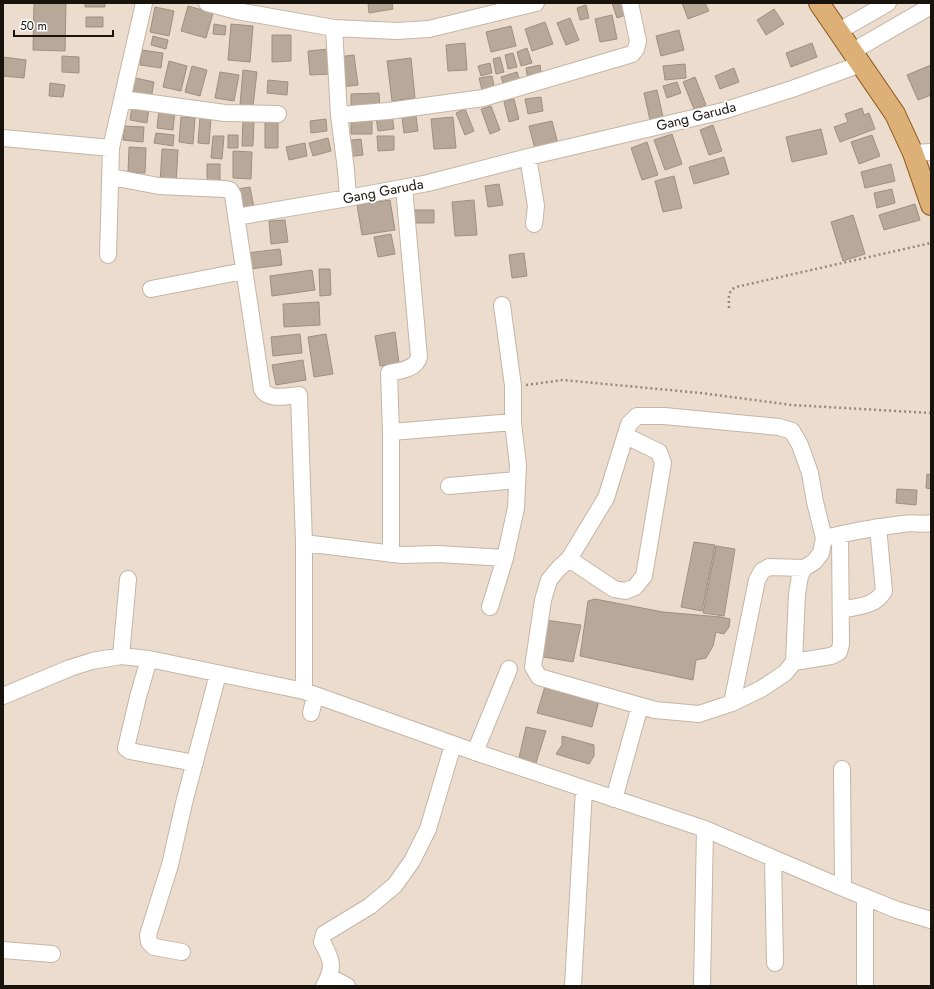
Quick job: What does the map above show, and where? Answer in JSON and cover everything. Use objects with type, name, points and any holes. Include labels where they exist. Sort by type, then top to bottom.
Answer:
[{"type":"main road","points":[[820,3],[922,153],[931,205]]},
{"type":"street","points":[[108,255],[111,148],[144,3]]},
{"type":"street","points":[[207,3],[237,11],[334,28],[397,31],[429,29],[536,3]]},
{"type":"street","points":[[339,115],[388,111],[483,98],[632,54],[636,49],[638,41],[630,3]]},
{"type":"street","points":[[839,31],[888,3]]},
{"type":"street","name":"Gang Garuda","points":[[236,217],[428,183],[528,157],[723,111],[792,89],[857,58],[931,6]]},
{"type":"street","points":[[334,28],[339,115],[348,198]]},
{"type":"street","points":[[122,99],[225,113],[278,114]]},
{"type":"street","points":[[3,138],[111,148]]},
{"type":"street","points":[[528,157],[536,206],[534,224]]},
{"type":"street","points":[[110,177],[159,186],[225,189],[230,190],[233,195],[263,393],[268,395],[299,395],[309,693],[311,713]]},
{"type":"street","points":[[391,554],[391,432],[389,373],[401,371],[411,366],[417,362],[419,357],[404,188]]},
{"type":"street","points":[[151,289],[244,271]]},
{"type":"street","points":[[490,606],[505,558],[516,508],[518,465],[512,423],[513,386],[502,305]]},
{"type":"street","points":[[637,416],[664,416],[771,426],[792,431],[800,445],[810,473],[818,517],[824,538],[821,553],[814,562],[804,568],[800,576],[797,594],[794,662],[785,673],[760,689],[732,703],[698,714],[655,710],[539,677],[534,672],[533,667],[543,600],[549,580],[569,559],[606,498],[629,424],[637,416]]},
{"type":"street","points":[[391,432],[512,423]]},
{"type":"street","points":[[569,559],[614,589],[625,591],[635,587],[644,576],[663,462],[659,452],[626,436]]},
{"type":"street","points":[[449,486],[517,480]]},
{"type":"street","points":[[913,522],[925,513],[931,512]]},
{"type":"street","points":[[824,538],[878,526],[913,522],[927,524],[931,523]]},
{"type":"street","points":[[841,610],[873,603],[884,591],[878,526]]},
{"type":"street","points":[[794,662],[831,656],[839,652],[841,644],[840,535]]},
{"type":"street","points":[[304,543],[402,555],[444,554],[505,558]]},
{"type":"street","points":[[732,703],[758,580],[762,571],[769,567],[804,568]]},
{"type":"street","points":[[121,656],[128,579]]},
{"type":"street","points":[[3,696],[70,668],[92,661],[121,656],[149,659],[309,693],[453,745],[705,829],[897,910],[931,920]]},
{"type":"street","points":[[149,659],[126,748],[130,751],[195,763]]},
{"type":"street","points":[[476,752],[509,670]]},
{"type":"street","points":[[182,952],[154,947],[149,942],[148,935],[170,865],[218,674]]},
{"type":"street","points":[[614,799],[640,706]]},
{"type":"street","points":[[347,986],[327,981],[331,958],[322,942],[324,934],[370,906],[395,885],[408,867],[428,829],[453,745]]},
{"type":"street","points":[[842,769],[843,888]]},
{"type":"street","points":[[573,986],[584,789]]},
{"type":"street","points":[[702,986],[705,829]]},
{"type":"street","points":[[773,858],[775,963]]},
{"type":"street","points":[[865,897],[865,986]]},
{"type":"street","points":[[3,950],[52,954]]},
{"type":"path","points":[[729,308],[729,292],[731,289],[736,287],[931,243]]},
{"type":"path","points":[[513,386],[563,380],[701,393],[792,405],[931,413]]},
{"type":"building","points":[[34,3],[66,3],[65,51],[33,50]]},
{"type":"building","points":[[85,3],[105,3],[105,7],[85,7]]},
{"type":"building","points":[[368,3],[392,3],[393,9],[369,13]]},
{"type":"building","points":[[612,3],[625,3],[629,14],[617,18]]},
{"type":"building","points":[[682,3],[705,3],[709,11],[688,19]]},
{"type":"building","points":[[586,5],[589,18],[580,20],[577,8]]},
{"type":"building","points":[[188,6],[213,13],[206,38],[181,31]]},
{"type":"building","points":[[155,7],[174,11],[169,36],[150,32]]},
{"type":"building","points":[[774,9],[784,24],[766,35],[757,20]]},
{"type":"building","points":[[612,15],[617,39],[600,42],[595,19]]},
{"type":"building","points":[[86,17],[103,17],[103,27],[86,27]]},
{"type":"building","points":[[570,18],[579,40],[566,45],[557,23]]},
{"type":"building","points":[[545,22],[553,44],[532,51],[525,29]]},
{"type":"building","points":[[214,24],[226,26],[225,35],[213,34]]},
{"type":"building","points":[[231,24],[253,26],[250,62],[228,60]]},
{"type":"building","points":[[511,26],[516,46],[491,52],[486,32]]},
{"type":"building","points":[[679,30],[684,50],[661,56],[656,36]]},
{"type":"building","points":[[272,35],[291,35],[291,61],[272,62]]},
{"type":"building","points":[[153,36],[168,40],[166,49],[151,45]]},
{"type":"building","points":[[465,43],[467,70],[448,71],[446,45]]},
{"type":"building","points":[[812,43],[817,57],[791,67],[786,53]]},
{"type":"building","points":[[527,48],[532,63],[521,66],[517,52]]},
{"type":"building","points":[[329,49],[331,74],[310,75],[308,51]]},
{"type":"building","points":[[142,50],[163,53],[161,68],[140,65]]},
{"type":"building","points":[[513,53],[517,67],[508,69],[505,55]]},
{"type":"building","points":[[354,55],[358,85],[341,87],[338,57]]},
{"type":"building","points":[[62,56],[79,57],[79,73],[62,72]]},
{"type":"building","points":[[3,57],[26,60],[24,78],[3,76]]},
{"type":"building","points":[[500,57],[504,72],[496,74],[493,59]]},
{"type":"building","points":[[411,58],[415,98],[392,101],[387,61]]},
{"type":"building","points":[[169,61],[187,66],[181,91],[163,87]]},
{"type":"building","points":[[490,63],[492,73],[481,76],[478,66]]},
{"type":"building","points":[[685,64],[686,78],[665,80],[663,66]]},
{"type":"building","points":[[540,65],[542,78],[528,80],[526,68]]},
{"type":"building","points":[[931,65],[931,95],[918,100],[907,75]]},
{"type":"building","points":[[192,66],[207,70],[200,96],[185,92]]},
{"type":"building","points":[[734,68],[739,82],[720,89],[715,76]]},
{"type":"building","points":[[243,70],[257,72],[253,106],[240,105]]},
{"type":"building","points":[[220,72],[239,75],[234,101],[215,98]]},
{"type":"building","points":[[517,72],[521,84],[505,89],[501,77]]},
{"type":"building","points":[[492,76],[495,92],[483,94],[479,78]]},
{"type":"building","points":[[131,77],[154,82],[151,99],[127,94]]},
{"type":"building","points":[[695,77],[706,105],[694,109],[683,82]]},
{"type":"building","points":[[268,80],[288,82],[287,95],[267,93]]},
{"type":"building","points":[[677,82],[681,93],[667,98],[663,86]]},
{"type":"building","points":[[50,83],[65,85],[63,97],[49,96]]},
{"type":"building","points":[[657,90],[663,117],[650,120],[644,93]]},
{"type":"building","points":[[379,93],[380,110],[351,111],[351,94]]},
{"type":"building","points":[[541,97],[543,111],[528,114],[525,99]]},
{"type":"building","points":[[514,99],[519,119],[509,122],[504,102]]},
{"type":"building","points":[[132,106],[149,108],[147,123],[130,120]]},
{"type":"building","points":[[491,106],[500,130],[490,134],[481,109]]},
{"type":"building","points":[[415,108],[418,131],[404,133],[401,110]]},
{"type":"building","points":[[862,108],[864,115],[869,113],[875,129],[840,142],[834,127],[848,122],[845,114]]},
{"type":"building","points":[[159,109],[175,111],[173,130],[157,128]]},
{"type":"building","points":[[465,109],[474,131],[465,135],[456,113]]},
{"type":"building","points":[[392,115],[394,129],[378,131],[376,117]]},
{"type":"building","points":[[181,117],[195,118],[193,144],[179,142]]},
{"type":"building","points":[[200,117],[211,118],[209,144],[198,143]]},
{"type":"building","points":[[265,117],[278,117],[278,148],[265,148]]},
{"type":"building","points":[[453,117],[456,148],[434,149],[431,119]]},
{"type":"building","points":[[326,119],[327,131],[311,133],[310,121]]},
{"type":"building","points":[[243,120],[254,120],[253,146],[242,146]]},
{"type":"building","points":[[351,121],[372,121],[372,134],[351,134]]},
{"type":"building","points":[[552,121],[558,144],[535,149],[529,126]]},
{"type":"building","points":[[713,125],[722,151],[709,155],[700,130]]},
{"type":"building","points":[[125,126],[144,127],[143,142],[123,140]]},
{"type":"building","points":[[821,129],[827,154],[792,162],[786,137]]},
{"type":"building","points":[[156,133],[174,135],[173,146],[154,143]]},
{"type":"building","points":[[672,134],[682,164],[665,170],[654,140]]},
{"type":"building","points":[[228,135],[238,135],[238,148],[228,148]]},
{"type":"building","points":[[872,135],[880,156],[859,164],[851,142]]},
{"type":"building","points":[[213,136],[224,136],[222,159],[211,158]]},
{"type":"building","points":[[377,136],[394,136],[394,150],[378,151]]},
{"type":"building","points":[[328,138],[331,151],[313,156],[309,143]]},
{"type":"building","points":[[361,139],[363,155],[346,157],[344,141]]},
{"type":"building","points":[[647,142],[658,175],[642,180],[631,148]]},
{"type":"building","points":[[305,143],[307,156],[289,160],[286,147]]},
{"type":"building","points":[[129,147],[146,148],[145,173],[128,172]]},
{"type":"building","points":[[162,149],[178,150],[176,184],[160,183]]},
{"type":"building","points":[[233,151],[252,152],[251,179],[233,178]]},
{"type":"building","points":[[724,157],[729,174],[694,184],[689,167]]},
{"type":"building","points":[[207,164],[220,164],[220,181],[207,181]]},
{"type":"building","points":[[891,164],[895,181],[865,188],[861,172]]},
{"type":"building","points":[[674,176],[682,208],[663,212],[655,181]]},
{"type":"building","points":[[499,184],[503,205],[488,207],[485,186]]},
{"type":"building","points":[[250,187],[254,208],[240,210],[237,189]]},
{"type":"building","points":[[892,189],[895,203],[877,208],[874,193]]},
{"type":"building","points":[[390,200],[395,230],[362,235],[357,205]]},
{"type":"building","points":[[474,200],[477,235],[455,236],[452,202]]},
{"type":"building","points":[[915,204],[920,220],[884,230],[879,215]]},
{"type":"building","points":[[414,210],[434,210],[434,223],[415,223]]},
{"type":"building","points":[[853,215],[865,254],[843,261],[831,222]]},
{"type":"building","points":[[285,220],[288,242],[271,244],[269,221]]},
{"type":"building","points":[[391,234],[395,254],[378,257],[374,237]]},
{"type":"building","points":[[280,249],[282,265],[250,269],[247,253]]},
{"type":"building","points":[[524,253],[527,276],[512,278],[509,255]]},
{"type":"building","points":[[319,269],[330,269],[331,295],[320,296]]},
{"type":"building","points":[[312,270],[315,290],[272,296],[270,276]]},
{"type":"building","points":[[319,302],[320,325],[284,327],[283,304]]},
{"type":"building","points":[[395,332],[399,363],[380,366],[375,336]]},
{"type":"building","points":[[300,334],[302,353],[273,356],[271,337]]},
{"type":"building","points":[[326,334],[333,374],[314,377],[308,337]]},
{"type":"building","points":[[303,360],[306,380],[276,385],[272,365]]},
{"type":"building","points":[[927,474],[931,475],[931,489],[926,488]]},
{"type":"building","points":[[897,489],[917,490],[916,505],[896,503]]},
{"type":"building","points":[[694,542],[715,545],[702,611],[681,607]]},
{"type":"building","points":[[716,546],[735,549],[724,616],[703,613]]},
{"type":"building","points":[[595,599],[663,612],[721,617],[730,619],[729,627],[724,634],[716,632],[713,646],[706,658],[696,660],[693,680],[580,656],[588,601]]},
{"type":"building","points":[[545,620],[581,625],[573,662],[538,656]]},
{"type":"building","points":[[546,683],[600,697],[592,727],[537,713]]},
{"type":"building","points":[[526,727],[546,731],[535,766],[518,762]]},
{"type":"building","points":[[562,736],[594,745],[594,756],[589,764],[556,754],[562,745]]}]
